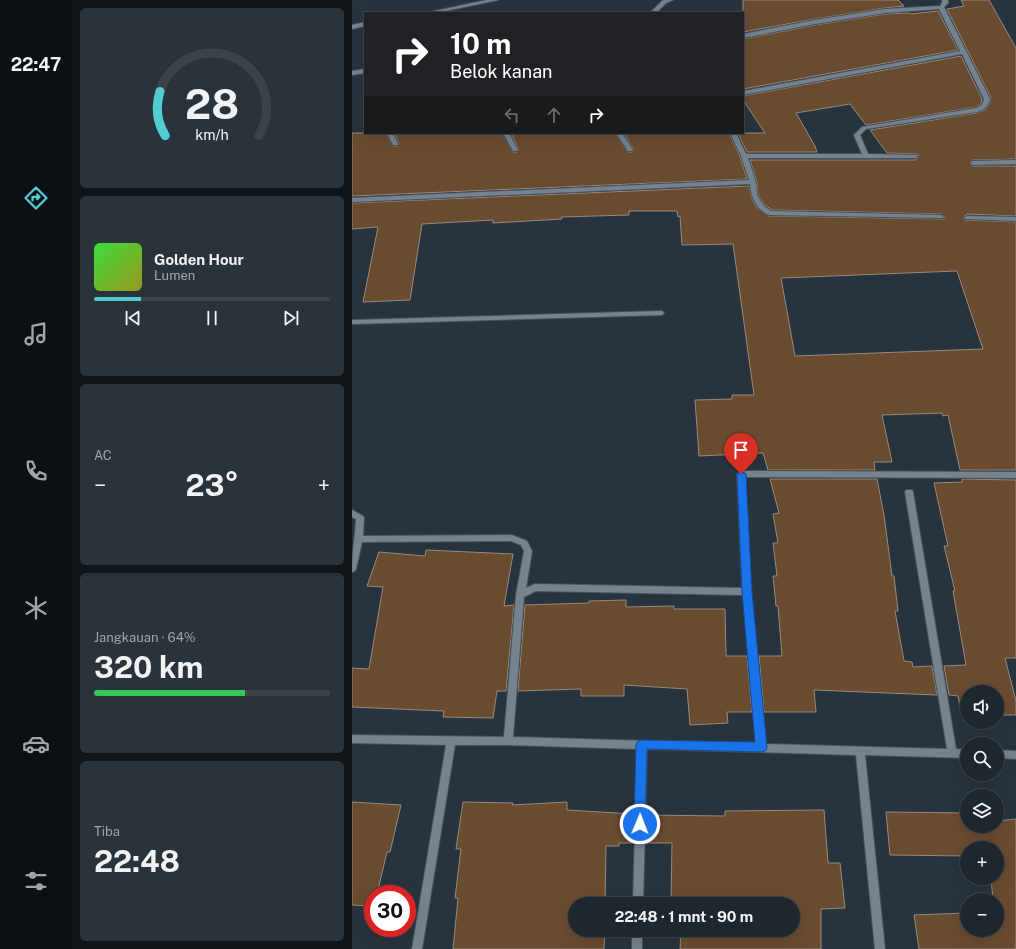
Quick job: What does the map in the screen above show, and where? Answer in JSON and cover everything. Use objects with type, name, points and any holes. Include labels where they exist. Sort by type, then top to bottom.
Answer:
[{"type":"street","points":[[433,12],[495,0]]},
{"type":"street","points":[[654,12],[664,2],[670,0]]},
{"type":"street","points":[[744,36],[815,22],[885,11],[941,7],[945,3],[945,0]]},
{"type":"street","points":[[866,156],[857,135],[864,128],[977,110],[986,104],[987,99],[962,52],[941,7]]},
{"type":"street","points":[[352,27],[364,24]]},
{"type":"street","points":[[744,93],[962,52]]},
{"type":"street","points":[[352,74],[364,73]]},
{"type":"street","points":[[390,134],[395,144]]},
{"type":"street","points":[[507,134],[515,150]]},
{"type":"street","points":[[620,134],[630,150]]},
{"type":"street","points":[[733,134],[744,156],[753,182],[754,195],[761,207],[769,213],[941,217]]},
{"type":"street","points":[[744,156],[915,156]]},
{"type":"street","points":[[973,163],[1016,162]]},
{"type":"street","points":[[352,200],[753,182]]},
{"type":"street","points":[[967,218],[1016,219]]},
{"type":"street","points":[[352,322],[660,313]]},
{"type":"street","points":[[761,748],[747,592],[741,474],[1016,475]]},
{"type":"street","points":[[909,492],[952,753]]},
{"type":"street","points":[[352,513],[360,518],[359,539],[352,569]]},
{"type":"street","points":[[359,539],[512,538],[524,543],[528,551],[520,596],[508,740]]},
{"type":"street","points":[[520,596],[535,587],[747,592]]},
{"type":"street","points":[[352,740],[508,740],[960,754]]},
{"type":"street","points":[[417,949],[451,741]]},
{"type":"street","points":[[638,897],[642,744]]},
{"type":"street","points":[[860,751],[880,949]]},
{"type":"street","points":[[1004,754],[1016,755]]},
{"type":"street","points":[[637,937],[637,949]]},
{"type":"building","points":[[743,0],[898,0],[904,6],[815,19],[744,32]]},
{"type":"building","points":[[961,0],[989,0],[1016,48],[1016,159],[973,160],[969,163],[973,166],[1016,166],[1016,216],[967,214],[963,218],[965,220],[1016,222],[1016,470],[960,470],[948,415],[943,416],[942,413],[882,415],[892,462],[874,462],[875,470],[768,470],[763,453],[699,456],[695,400],[732,399],[732,395],[754,395],[733,244],[682,245],[680,216],[678,217],[677,211],[629,211],[629,215],[561,217],[562,219],[493,223],[493,220],[422,224],[410,300],[363,302],[378,227],[352,229],[352,203],[749,186],[752,199],[756,207],[769,216],[944,219],[945,217],[941,214],[772,210],[765,205],[758,195],[757,182],[750,160],[915,160],[919,156],[918,154],[887,153],[870,130],[977,113],[985,110],[989,105],[991,98],[947,9],[964,6]],"holes":[[[957,271],[983,349],[795,356],[781,278]]]},
{"type":"building","points":[[938,11],[958,50],[744,89],[744,39],[815,25],[885,14],[911,14]]},
{"type":"building","points":[[961,56],[982,99],[981,104],[976,107],[866,125],[850,104],[796,113],[817,152],[747,152],[738,134],[765,133],[744,102],[744,96]]},
{"type":"building","points":[[352,133],[387,134],[393,146],[397,146],[399,144],[395,134],[503,134],[513,152],[517,152],[519,150],[511,134],[616,134],[628,152],[632,152],[634,150],[625,134],[729,134],[740,157],[747,179],[352,196]]},
{"type":"building","points":[[770,479],[877,479],[884,515],[892,576],[894,576],[898,611],[895,611],[904,661],[912,662],[913,667],[932,666],[937,695],[814,690],[816,712],[764,712],[759,656],[782,656],[778,606],[776,606],[773,576],[777,576],[773,543],[778,543],[773,514],[779,513]]},
{"type":"building","points":[[962,479],[1016,480],[1016,658],[1005,658],[1016,701],[1016,715],[1004,715],[1004,685],[960,685],[960,706],[958,696],[949,695],[944,666],[966,665],[953,591],[955,591],[944,546],[948,546],[934,483],[962,482]]},
{"type":"building","points":[[426,550],[513,554],[504,606],[514,605],[506,691],[497,691],[493,718],[443,717],[444,711],[352,707],[352,668],[369,669],[383,587],[367,586],[379,552],[425,556]]},
{"type":"building","points":[[626,600],[626,607],[674,606],[674,609],[725,609],[726,656],[747,656],[752,712],[727,712],[728,723],[690,725],[687,689],[624,685],[624,696],[581,696],[581,689],[518,691],[525,605]]},
{"type":"building","points":[[352,802],[401,805],[390,852],[387,852],[379,885],[364,885],[364,906],[352,905]]},
{"type":"building","points":[[463,802],[513,803],[512,805],[567,802],[567,810],[634,814],[633,843],[619,843],[619,846],[606,846],[605,897],[568,897],[568,937],[605,937],[604,949],[453,949],[458,898],[455,898],[461,849],[456,849]]},
{"type":"building","points":[[824,810],[828,863],[840,863],[845,908],[821,909],[821,949],[680,949],[681,937],[800,937],[800,897],[671,897],[672,843],[646,843],[647,815],[725,816],[725,811]]},
{"type":"building","points":[[886,812],[960,813],[960,833],[1004,833],[1004,820],[1016,819],[1016,949],[919,949],[914,915],[960,913],[960,937],[1004,937],[1004,893],[992,893],[992,885],[1004,885],[1004,841],[960,841],[960,856],[890,855]]},
{"type":"route","points":[[640,824],[642,744],[761,748],[747,592],[741,474]]}]
